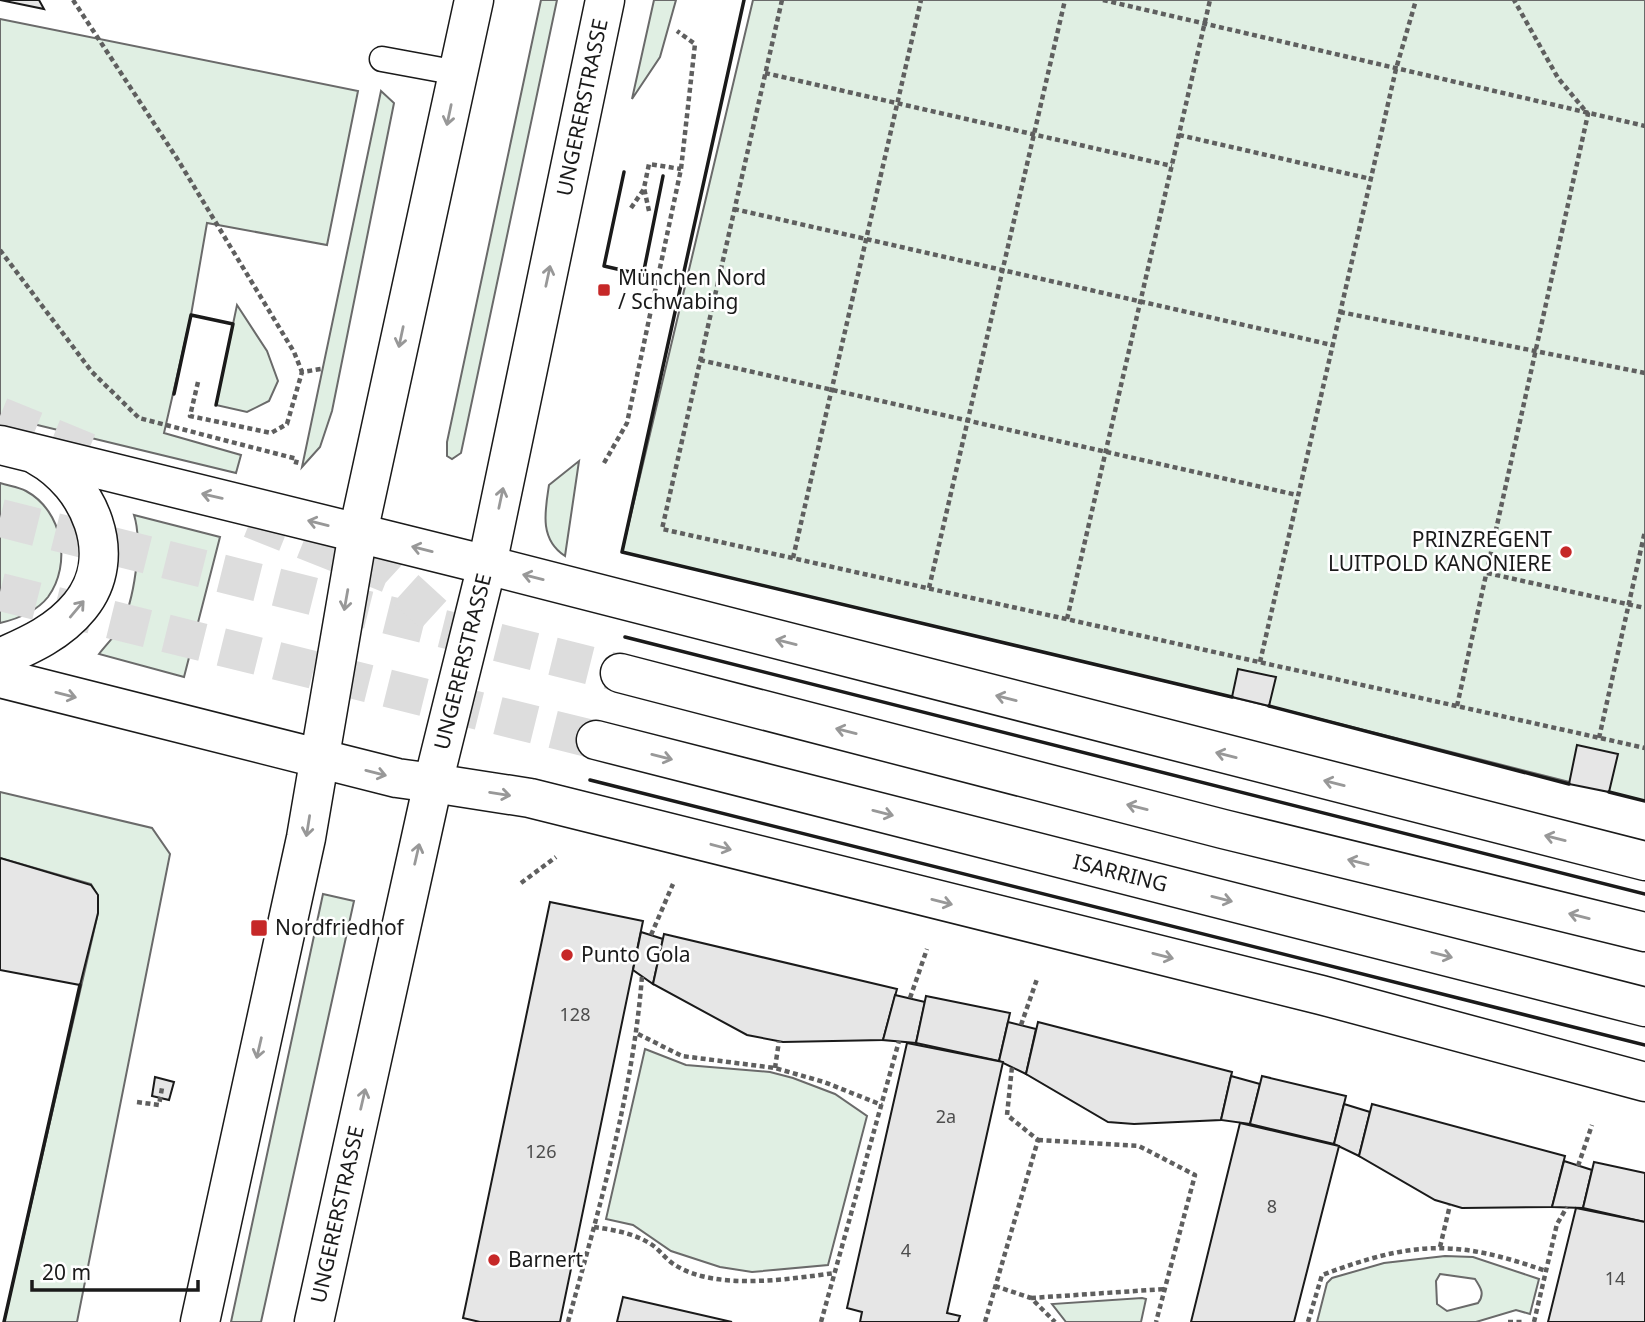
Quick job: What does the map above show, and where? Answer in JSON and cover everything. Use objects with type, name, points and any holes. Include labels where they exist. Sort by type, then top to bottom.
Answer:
[{"type":"main road","points":[[200,1322],[306,838],[358,533],[474,0]]},
{"type":"main road","name":"UNGERERSTRASSE","points":[[314,1322],[433,783],[487,565],[605,0]]},
{"type":"main road","points":[[17,449],[487,565],[1645,861]]},
{"type":"main road","points":[[0,658],[47,636],[68,620],[91,591],[99,556],[96,526],[84,501],[57,469],[17,449]]},
{"type":"main road","points":[[620,673],[1223,829],[1645,932]]},
{"type":"main road","points":[[0,678],[397,778],[530,798],[1321,995],[1645,1082]]},
{"type":"main road","name":"ISARRING","points":[[596,740],[1645,1007]]},
{"type":"lane","points":[[382,59],[458,73]]},
{"type":"path","points":[[73,0],[178,160],[294,352],[302,372],[287,424],[271,433],[190,416],[198,382]]},
{"type":"path","points":[[782,0],[662,529],[1645,748]]},
{"type":"path","points":[[793,558],[921,0]]},
{"type":"path","points":[[929,588],[1065,0]]},
{"type":"path","points":[[1103,0],[1645,126]]},
{"type":"path","points":[[1067,619],[1210,0]]},
{"type":"path","points":[[1260,662],[1396,69],[1416,0]]},
{"type":"path","points":[[1514,0],[1558,78],[1588,114]]},
{"type":"path","points":[[604,463],[627,424],[681,169],[695,44],[677,30]]},
{"type":"path","points":[[765,73],[1172,166]]},
{"type":"path","points":[[1457,706],[1588,114]]},
{"type":"path","points":[[1179,135],[1371,179]]},
{"type":"path","points":[[631,208],[644,188],[649,164],[681,169]]},
{"type":"path","points":[[644,188],[649,211]]},
{"type":"path","points":[[734,209],[1332,345]]},
{"type":"path","points":[[0,250],[92,372],[139,418],[297,459]]},
{"type":"path","points":[[1340,312],[1645,373]]},
{"type":"path","points":[[700,360],[1297,495]]},
{"type":"path","points":[[302,372],[321,369]]},
{"type":"path","points":[[1599,738],[1645,531]]},
{"type":"path","points":[[1487,573],[1645,608]]},
{"type":"path","points":[[521,883],[556,856],[569,859]]},
{"type":"path","points":[[660,881],[686,887]]},
{"type":"path","points":[[651,935],[673,884]]},
{"type":"path","points":[[910,998],[927,949]]},
{"type":"path","points":[[568,1322],[594,1227],[638,1034],[642,976]]},
{"type":"path","points":[[1021,1025],[1037,979]]},
{"type":"path","points":[[638,1034],[682,1056],[775,1068],[824,1082],[882,1105]]},
{"type":"path","points":[[775,1068],[779,1041]]},
{"type":"path","points":[[821,1322],[899,1041]]},
{"type":"path","points":[[1012,1067],[1007,1115],[1038,1140],[1139,1146],[1195,1175],[1156,1322]]},
{"type":"path","points":[[137,1102],[159,1105],[162,1088]]},
{"type":"path","points":[[1578,1166],[1592,1125]]},
{"type":"path","points":[[985,1322],[1038,1140]]},
{"type":"path","points":[[1440,1247],[1450,1205]]},
{"type":"path","points":[[1534,1322],[1557,1224],[1567,1207]]},
{"type":"path","points":[[594,1227],[622,1232],[653,1246],[675,1265],[698,1275],[757,1281],[835,1273]]},
{"type":"path","points":[[1308,1322],[1322,1275],[1365,1259],[1440,1247],[1496,1254],[1546,1271]]},
{"type":"path","points":[[995,1286],[1031,1298],[1165,1289]]},
{"type":"path","points":[[1031,1298],[1055,1322]]},
{"type":"path","points":[[1508,1322],[1525,1322]]},
{"type":"green space","points":[[541,0],[557,0],[461,453],[452,459],[447,456],[447,442]]},
{"type":"green space","points":[[654,0],[676,0],[660,57],[632,99]]},
{"type":"green space","points":[[753,0],[1645,0],[1645,801],[1269,706],[622,552]]},
{"type":"green space","points":[[0,19],[358,91],[327,245],[207,223],[191,315],[164,433],[241,455],[236,473],[0,416]]},
{"type":"green space","points":[[381,91],[394,103],[332,411],[320,447],[302,467]]},
{"type":"green space","points":[[237,305],[267,351],[278,381],[269,401],[247,412],[216,405]]},
{"type":"green space","points":[[579,461],[565,556],[547,533],[547,495],[549,485]]},
{"type":"green space","points":[[0,483],[20,488],[39,500],[56,525],[61,554],[60,569],[48,597],[26,614],[0,623]]},
{"type":"green space","points":[[134,515],[220,537],[184,677],[99,654],[120,628],[133,588],[138,541]]},
{"type":"green space","points":[[0,792],[152,828],[170,854],[77,1322],[4,1322],[98,913],[98,896],[91,884],[0,858]]},
{"type":"green space","points":[[323,894],[354,901],[261,1322],[231,1322]]},
{"type":"green space","points":[[645,1049],[686,1065],[770,1072],[793,1078],[835,1094],[867,1116],[828,1265],[752,1272],[720,1267],[671,1251],[633,1225],[606,1219]]},
{"type":"green space","points":[[1445,1256],[1473,1257],[1539,1279],[1530,1314],[1516,1310],[1476,1322],[1317,1322],[1327,1283],[1332,1278],[1384,1263]],"holes":[[[1440,1274],[1475,1279],[1481,1291],[1478,1303],[1447,1311],[1437,1304],[1436,1281]]]},
{"type":"green space","points":[[1146,1299],[1141,1322],[1066,1322],[1052,1304]]},
{"type":"building","points":[[0,0],[39,0],[44,9]]},
{"type":"building","points":[[1238,669],[1276,677],[1269,706],[1232,697]]},
{"type":"building","points":[[1577,745],[1618,754],[1609,792],[1569,784]]},
{"type":"building","points":[[0,858],[91,885],[98,895],[98,913],[80,985],[0,970]]},
{"type":"building","points":[[550,902],[643,921],[560,1322],[480,1322],[463,1318]]},
{"type":"building","points":[[641,932],[663,939],[653,984],[633,970]]},
{"type":"building","points":[[664,934],[897,989],[883,1040],[783,1042],[747,1035],[653,984]]},
{"type":"building","points":[[895,995],[925,1002],[916,1043],[883,1040]]},
{"type":"building","points":[[926,996],[1010,1013],[999,1061],[916,1043]]},
{"type":"building","points":[[1008,1022],[1036,1029],[1026,1074],[999,1061]]},
{"type":"building","points":[[1038,1022],[1232,1072],[1221,1120],[1134,1124],[1108,1122],[1026,1074]]},
{"type":"building","points":[[907,1043],[1003,1062],[947,1313],[960,1316],[958,1322],[860,1322],[862,1312],[847,1308]]},
{"type":"building","points":[[1231,1076],[1260,1084],[1250,1124],[1221,1120]]},
{"type":"building","points":[[1262,1076],[1346,1096],[1334,1144],[1250,1124]]},
{"type":"building","points":[[155,1077],[174,1082],[169,1100],[152,1096]]},
{"type":"building","points":[[1344,1104],[1370,1112],[1359,1156],[1334,1144]]},
{"type":"building","points":[[1372,1104],[1565,1156],[1552,1207],[1462,1208],[1435,1200],[1359,1156]]},
{"type":"building","points":[[1240,1123],[1339,1146],[1294,1322],[1191,1322]]},
{"type":"building","points":[[1564,1161],[1592,1170],[1583,1208],[1552,1207]]},
{"type":"building","points":[[1594,1162],[1645,1173],[1645,1222],[1583,1208]]},
{"type":"building","points":[[1576,1208],[1645,1222],[1645,1322],[1548,1322]]},
{"type":"building","points":[[623,1297],[732,1322],[617,1322]]},
{"type":"tunnel","points":[[0,416],[105,459]]},
{"type":"tunnel","points":[[0,518],[620,673]]},
{"type":"tunnel","points":[[251,519],[389,574],[447,627]]},
{"type":"tunnel","points":[[0,592],[596,740]]},
{"type":"wall","points":[[744,0],[622,552],[1232,697]]},
{"type":"wall","points":[[624,172],[604,266],[643,275],[663,176]]},
{"type":"wall","points":[[174,394],[191,315],[233,324],[216,405]]},
{"type":"wall","points":[[625,637],[1645,894]]},
{"type":"wall","points":[[1269,706],[1569,784]]},
{"type":"wall","points":[[590,780],[1645,1045]]},
{"type":"wall","points":[[1609,792],[1645,801]]},
{"type":"wall","points":[[4,1322],[80,985]]},
{"type":"place","name":"München Nord / Schwabing","points":[[604,290]]},
{"type":"place","name":"PRINZREGENT LUITPOLD KANONIERE","points":[[1566,552]]},
{"type":"place","name":"Nordfriedhof","points":[[259,928]]},
{"type":"place","name":"Punto Gola","points":[[567,955]]},
{"type":"place","name":"Barnert","points":[[494,1260]]}]
